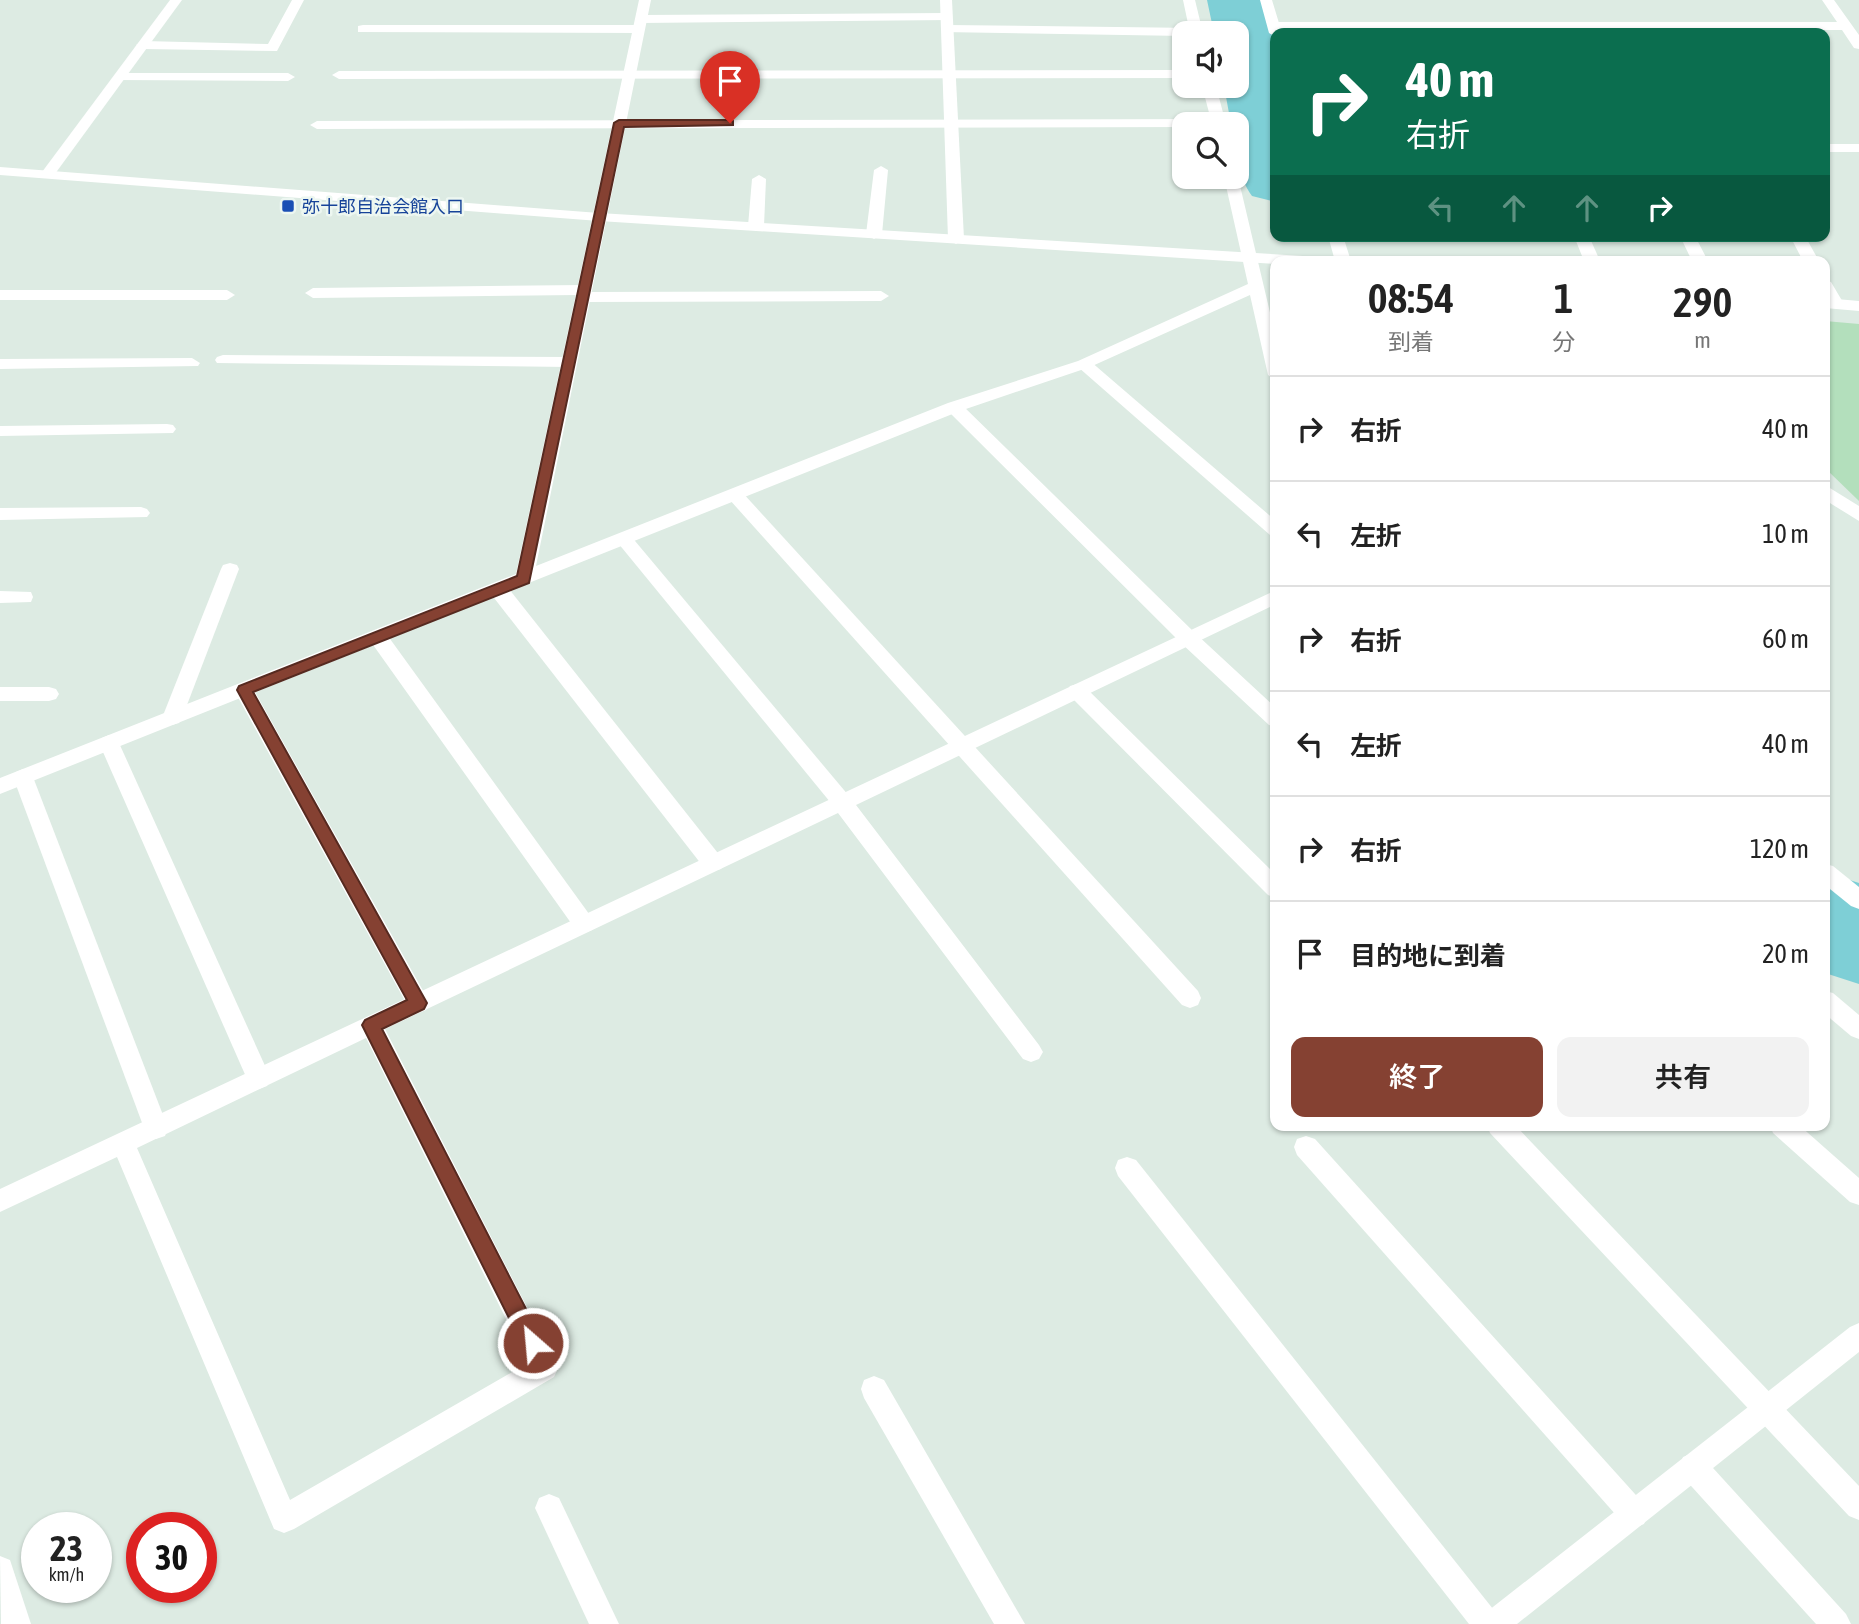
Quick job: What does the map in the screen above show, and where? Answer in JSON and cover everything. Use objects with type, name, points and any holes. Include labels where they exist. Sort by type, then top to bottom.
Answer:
[{"type":"street","points":[[47,175],[176,0]]},
{"type":"street","points":[[143,45],[272,48],[298,0]]},
{"type":"street","points":[[524,579],[645,0]]},
{"type":"street","points":[[946,0],[956,239]]},
{"type":"street","points":[[1189,0],[1194,21]]},
{"type":"street","points":[[1266,0],[1275,28]]},
{"type":"street","points":[[1828,0],[1859,45]]},
{"type":"street","points":[[363,29],[640,24],[947,23],[1172,31]]},
{"type":"street","points":[[1465,28],[1845,26]]},
{"type":"street","points":[[339,75],[1172,74]]},
{"type":"street","points":[[120,77],[289,77]]},
{"type":"street","points":[[317,125],[1172,124]]},
{"type":"street","points":[[1830,148],[1859,148]]},
{"type":"street","points":[[874,234],[881,170]]},
{"type":"street","points":[[0,171],[599,217],[1270,258]]},
{"type":"street","points":[[756,226],[760,178]]},
{"type":"street","points":[[1234,189],[1270,352]]},
{"type":"street","points":[[0,786],[954,407],[1084,364],[1254,287]]},
{"type":"street","points":[[313,293],[881,296]]},
{"type":"street","points":[[0,295],[227,295]]},
{"type":"street","points":[[1831,304],[1859,306]]},
{"type":"street","points":[[223,360],[569,362]]},
{"type":"street","points":[[0,364],[192,363]]},
{"type":"street","points":[[1084,364],[1270,526]]},
{"type":"street","points":[[954,407],[1188,638],[1270,714]]},
{"type":"street","points":[[0,431],[167,429]]},
{"type":"street","points":[[735,495],[1190,998]]},
{"type":"street","points":[[1830,495],[1859,515]]},
{"type":"street","points":[[0,514],[141,513]]},
{"type":"street","points":[[624,539],[842,802],[1031,1052]]},
{"type":"street","points":[[172,718],[230,569]]},
{"type":"street","points":[[498,589],[713,863]]},
{"type":"street","points":[[0,597],[23,597]]},
{"type":"street","points":[[0,1201],[1270,599]]},
{"type":"street","points":[[378,637],[584,924]]},
{"type":"street","points":[[244,690],[418,1003]]},
{"type":"street","points":[[1077,691],[1270,884]]},
{"type":"street","points":[[0,694],[49,694]]},
{"type":"street","points":[[109,743],[259,1079]]},
{"type":"street","points":[[23,777],[156,1128]]},
{"type":"street","points":[[1830,876],[1859,900]]},
{"type":"street","points":[[1830,1003],[1859,1029]]},
{"type":"street","points":[[123,1143],[284,1519],[545,1368],[371,1025]]},
{"type":"street","points":[[1505,1131],[1765,1410],[1859,1506]]},
{"type":"street","points":[[1790,1131],[1859,1194]]},
{"type":"street","points":[[1306,1147],[1634,1514]]},
{"type":"street","points":[[1127,1168],[1487,1624]]},
{"type":"street","points":[[1494,1624],[1859,1336]]},
{"type":"street","points":[[873,1389],[1010,1624]]},
{"type":"street","points":[[1693,1466],[1836,1624]]},
{"type":"street","points":[[549,1508],[604,1624]]},
{"type":"street","points":[[0,1570],[16,1624]]},
{"type":"green space","points":[[1830,321],[1859,324],[1859,501],[1830,473]]},
{"type":"waterway","points":[[1237,0],[1270,154]]},
{"type":"waterway","points":[[1830,917],[1859,942]]},
{"type":"place","name":"弥十郎自治会館入口","points":[[288,206]]},
{"type":"route","points":[[533,1343],[371,1025],[418,1003],[244,690],[524,579],[619,123],[730,123]]}]
